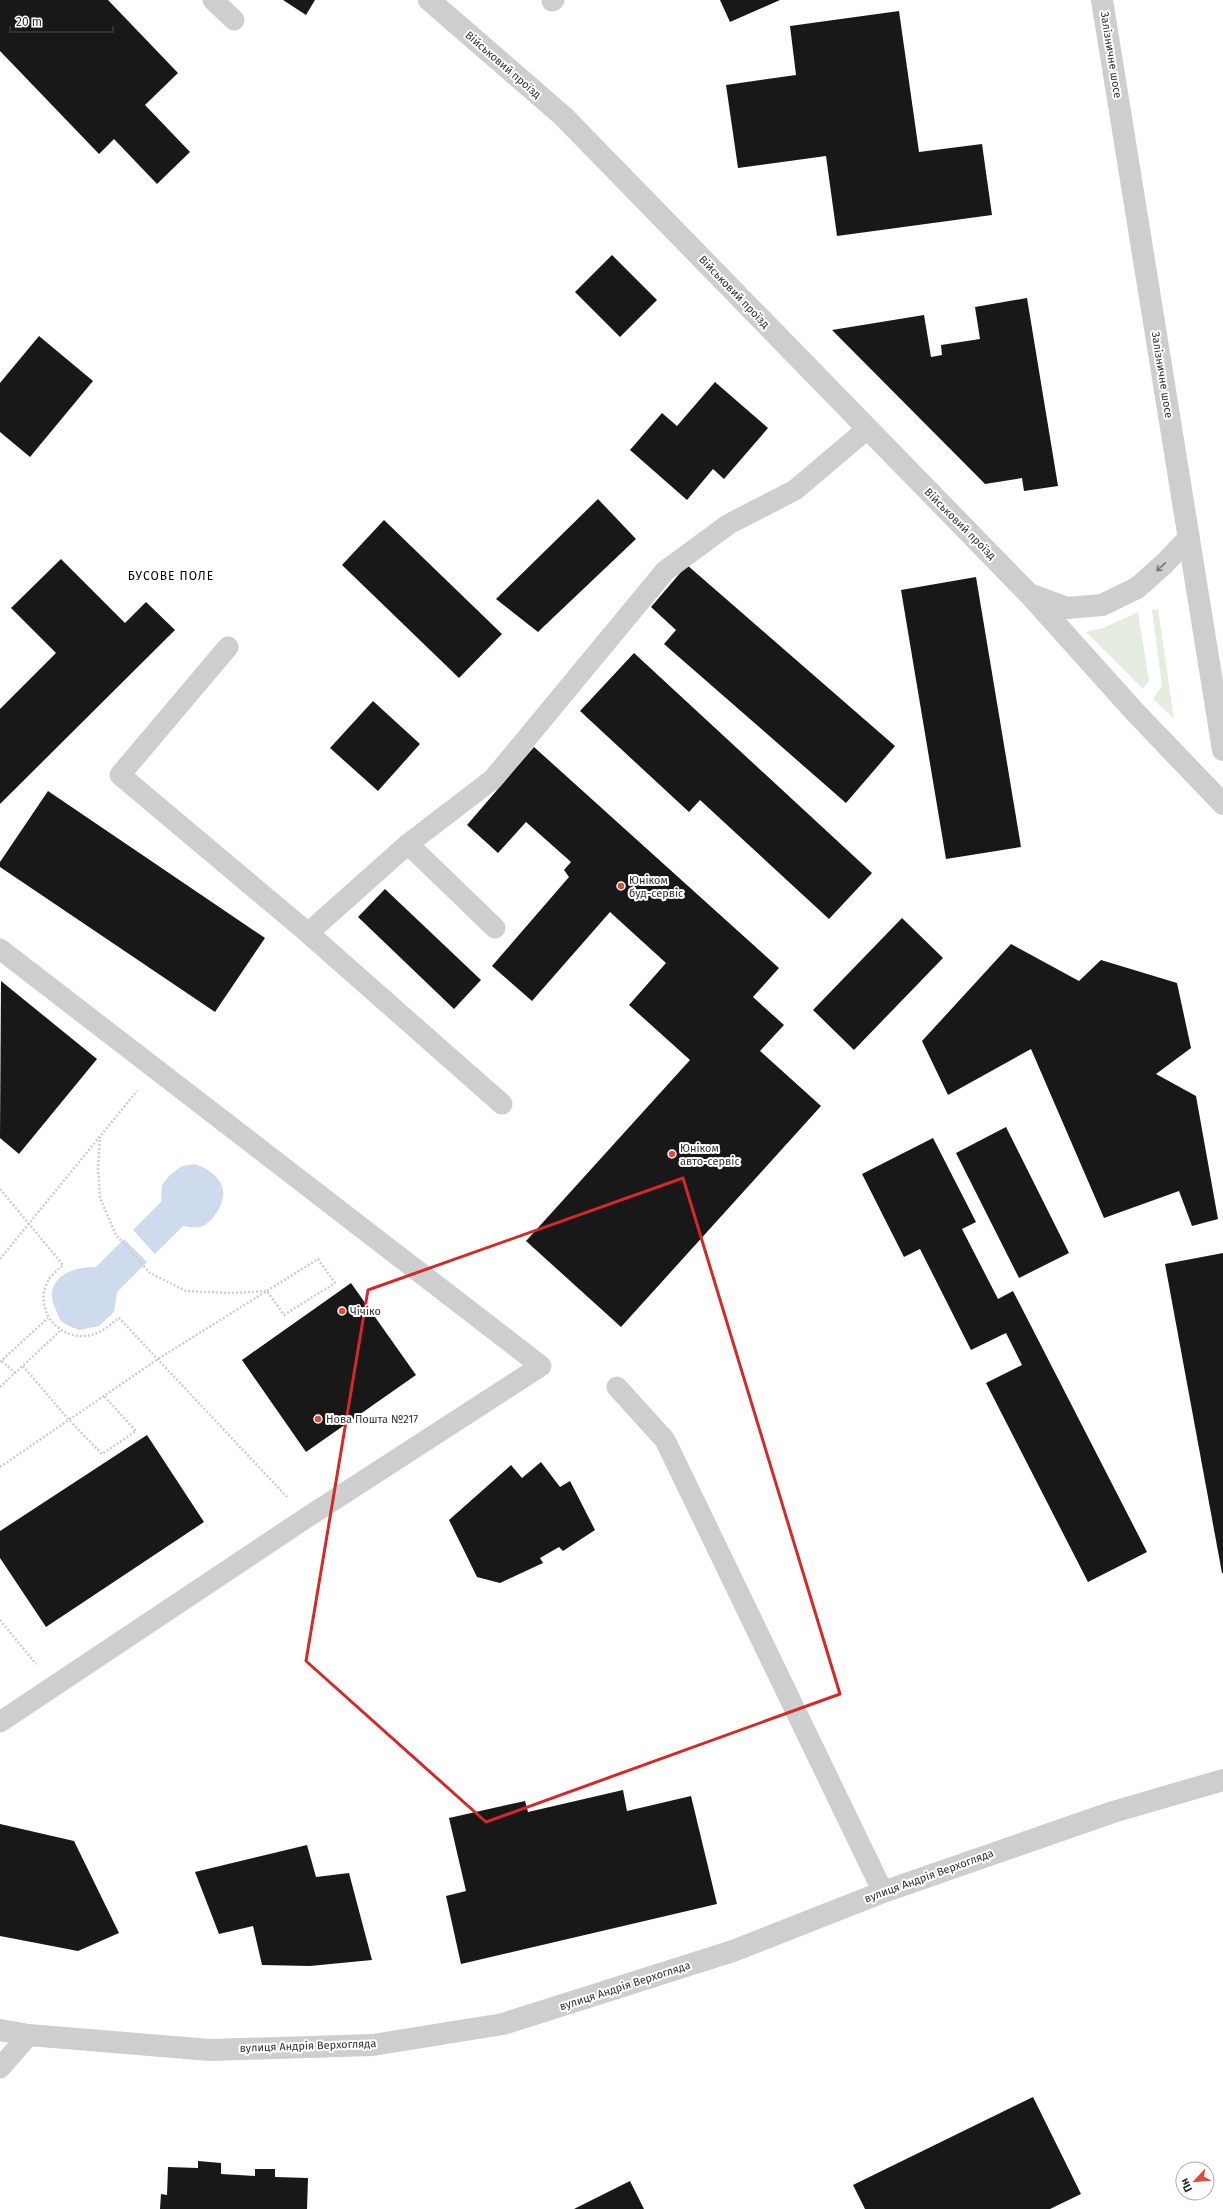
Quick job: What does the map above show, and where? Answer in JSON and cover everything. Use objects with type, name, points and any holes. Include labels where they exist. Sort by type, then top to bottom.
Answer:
[{"type":"street","name":"Військовий проїзд","points":[[430,0],[562,116],[1029,594],[1134,711],[1223,804]]},
{"type":"street","name":"Залізничне шосе","points":[[1102,0],[1223,750]]},
{"type":"street","name":"Військовий проїзд","points":[[1029,594],[1067,608],[1102,605],[1137,588],[1163,565],[1188,539]]},
{"type":"street","name":"вулиця Андрія Верхогляда","points":[[0,2030],[29,2036],[210,2050],[373,2045],[503,2024],[734,1951],[882,1892],[1113,1812],[1223,1780]]},
{"type":"lane","points":[[213,0],[234,20]]},
{"type":"lane","points":[[308,933],[408,844],[493,779],[665,570],[729,524],[795,490],[867,429]]},
{"type":"lane","points":[[228,647],[120,775],[308,933],[502,1104]]},
{"type":"lane","points":[[408,844],[494,928]]},
{"type":"lane","points":[[0,949],[541,1366],[306,1518],[0,1722]]},
{"type":"lane","points":[[617,1387],[665,1440],[882,1892]]},
{"type":"lane","points":[[0,2068],[29,2036]]},
{"type":"path","points":[[0,1259],[140,1087]]},
{"type":"path","points":[[100,1137],[98,1168],[100,1198],[116,1235],[150,1273],[186,1291],[231,1293],[267,1291]]},
{"type":"path","points":[[0,1189],[30,1223],[63,1265],[48,1281],[43,1298],[48,1318],[60,1331],[74,1336],[98,1332],[119,1318],[306,1518]]},
{"type":"path","points":[[0,1467],[158,1359],[318,1259],[335,1283],[284,1315],[267,1291]]},
{"type":"path","points":[[15,1373],[1,1362],[48,1318]]},
{"type":"path","points":[[0,1387],[60,1331]]},
{"type":"path","points":[[23,1366],[69,1420],[102,1454],[136,1431],[104,1396]]},
{"type":"path","points":[[0,1620],[53,1686]]},
{"type":"highlighted area","points":[[683,1178],[840,1694],[486,1822],[306,1661],[368,1290]]},
{"type":"shaded area","points":[[1158,609],[1174,719],[1153,699],[1162,686],[1152,610]]},
{"type":"shaded area","points":[[1138,612],[1149,681],[1143,689],[1086,632],[1103,628]]},
{"type":"water","points":[[195,1164],[212,1173],[220,1182],[223,1194],[220,1206],[214,1217],[205,1225],[197,1227],[183,1226],[155,1254],[133,1230],[161,1202],[162,1185],[170,1175],[182,1166]]},
{"type":"water","points":[[124,1239],[147,1262],[117,1292],[114,1312],[99,1326],[79,1330],[62,1322],[52,1298],[53,1289],[56,1282],[69,1272],[87,1267],[96,1267]]},
{"type":"building","points":[[0,0],[108,0],[178,73],[145,105],[190,152],[157,184],[114,139],[99,154],[0,51]]},
{"type":"building","points":[[283,0],[315,0],[306,15]]},
{"type":"building","points":[[720,0],[780,0],[730,22]]},
{"type":"building","points":[[899,11],[919,152],[982,144],[992,215],[837,236],[826,156],[738,168],[726,85],[796,75],[790,26]]},
{"type":"building","points":[[612,255],[657,300],[620,337],[575,292]]},
{"type":"building","points":[[1027,298],[1058,486],[1024,491],[1022,478],[985,484],[832,330],[924,315],[931,357],[942,355],[941,345],[980,339],[975,307]]},
{"type":"building","points":[[39,336],[93,381],[30,457],[0,432],[0,383]]},
{"type":"building","points":[[715,382],[768,428],[724,479],[713,469],[687,500],[630,450],[662,413],[677,426]]},
{"type":"building","points":[[598,499],[636,539],[538,632],[496,599]]},
{"type":"building","points":[[384,520],[502,634],[459,678],[342,565]]},
{"type":"building","points":[[61,559],[125,623],[146,602],[175,630],[0,804],[0,709],[56,653],[11,608]]},
{"type":"building","points":[[687,565],[895,746],[846,803],[664,644],[676,630],[651,607]]},
{"type":"building","points":[[976,577],[1021,847],[946,859],[901,590]]},
{"type":"building","points":[[634,653],[872,873],[829,919],[700,800],[689,812],[580,711]]},
{"type":"building","points":[[373,701],[420,744],[378,791],[330,748]]},
{"type":"building","points":[[534,747],[779,968],[753,997],[784,1025],[760,1051],[821,1106],[621,1327],[526,1241],[690,1060],[629,1005],[666,963],[610,912],[532,1001],[492,966],[569,877],[564,870],[571,862],[526,822],[498,853],[467,825]]},
{"type":"building","points":[[48,791],[265,938],[215,1012],[0,867],[0,862]]},
{"type":"building","points":[[385,889],[481,980],[454,1009],[358,917]]},
{"type":"building","points":[[902,918],[943,958],[854,1050],[813,1010]]},
{"type":"building","points":[[1011,944],[1079,981],[1101,960],[1177,983],[1191,1048],[1156,1074],[1196,1096],[1218,1219],[1192,1226],[1179,1191],[1104,1218],[1031,1049],[948,1095],[922,1041]]},
{"type":"building","points":[[1,981],[97,1059],[19,1154],[0,1138]]},
{"type":"building","points":[[1006,1127],[1069,1253],[1019,1278],[956,1153]]},
{"type":"building","points":[[933,1138],[976,1222],[962,1229],[998,1299],[1013,1291],[1147,1552],[1088,1582],[986,1383],[1022,1365],[1006,1333],[971,1350],[920,1249],[904,1257],[862,1174]]},
{"type":"building","points":[[1223,1253],[1223,1573],[1222,1573],[1165,1264]]},
{"type":"building","points":[[351,1283],[416,1375],[306,1452],[242,1360]]},
{"type":"building","points":[[147,1435],[204,1522],[46,1627],[0,1558],[0,1531]]},
{"type":"building","points":[[541,1462],[560,1487],[570,1481],[595,1530],[563,1551],[559,1547],[540,1558],[543,1563],[500,1583],[477,1577],[449,1520],[511,1465],[522,1478]]},
{"type":"building","points":[[623,1790],[627,1811],[691,1796],[717,1904],[461,1964],[446,1896],[466,1891],[449,1818],[525,1801],[528,1812]]},
{"type":"building","points":[[0,1824],[74,1841],[119,1933],[78,1951],[0,1936]]},
{"type":"building","points":[[307,1845],[316,1877],[349,1873],[372,1960],[310,1966],[262,1965],[253,1926],[219,1934],[195,1872]]},
{"type":"building","points":[[1033,2097],[1081,2194],[1050,2209],[865,2209],[853,2185]]},
{"type":"building","points":[[198,2161],[221,2163],[221,2174],[255,2176],[255,2169],[275,2169],[275,2177],[308,2178],[307,2209],[160,2209],[161,2194],[167,2195],[168,2167],[198,2168]]},
{"type":"building","points":[[630,2181],[644,2209],[574,2209]]},
{"type":"place","name":"Юніком буд-сервіс","points":[[621,886]]},
{"type":"place","name":"Юніком авто-сервіс","points":[[672,1154]]},
{"type":"place","name":"Чічіко","points":[[342,1311]]},
{"type":"place","name":"Нова Пошта №217","points":[[318,1419]]},
{"type":"district","name":"БУСОВЕ ПОЛЕ","points":[[171,576]]}]
